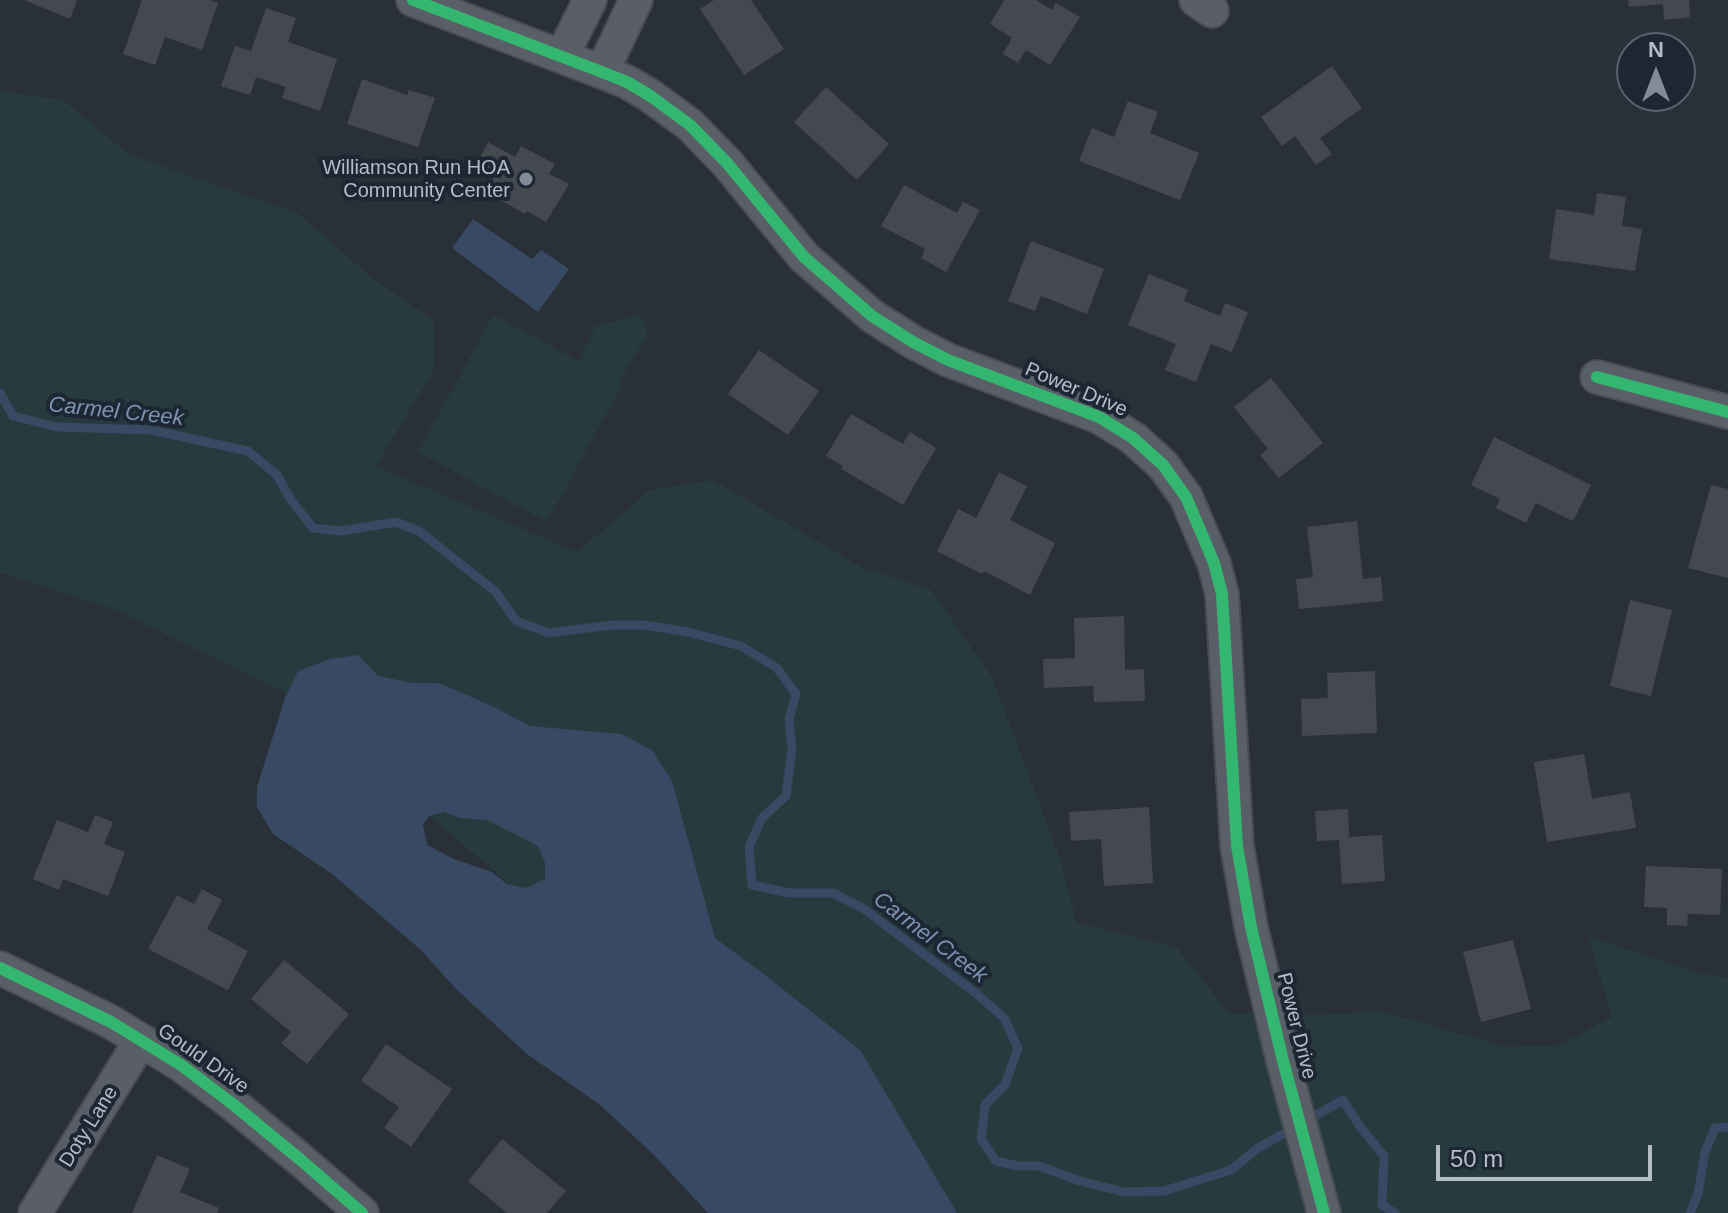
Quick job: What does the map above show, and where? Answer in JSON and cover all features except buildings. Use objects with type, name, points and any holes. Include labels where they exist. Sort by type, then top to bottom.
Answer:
[{"type":"street","name":"Power Drive","points":[[413,0],[627,82],[649,95],[690,125],[727,163],[804,257],[872,316],[948,360],[1099,417],[1133,438],[1163,465],[1186,497],[1214,563],[1222,594],[1237,846],[1251,927],[1323,1210]]},
{"type":"street","points":[[562,56],[590,0]]},
{"type":"street","points":[[602,72],[636,0]]},
{"type":"street","points":[[1597,377],[1728,412]]},
{"type":"street","name":"Gould Drive","points":[[0,968],[111,1022],[181,1065],[234,1105],[362,1213]]},
{"type":"street","name":"Doty Lane","points":[[35,1213],[141,1040]]},
{"type":"green space","points":[[0,91],[63,100],[130,155],[296,212],[376,281],[433,320],[435,368],[376,466],[577,552],[650,490],[713,480],[863,568],[931,590],[992,677],[1061,862],[1077,923],[1177,948],[1229,1013],[1323,1015],[1380,1011],[1507,1047],[1558,1045],[1612,1017],[1588,937],[1703,974],[1728,978],[1728,1213],[897,1213],[281,690],[111,608],[0,573]]},
{"type":"green space","points":[[639,314],[648,334],[619,382],[622,385],[547,522],[418,452],[493,315],[599,372],[579,360],[595,327]]},
{"type":"water","points":[[473,219],[532,259],[541,250],[569,269],[538,312],[452,248]]},
{"type":"water","points":[[358,655],[378,676],[413,683],[439,683],[530,726],[621,734],[652,750],[672,781],[715,938],[860,1050],[957,1213],[708,1213],[654,1155],[599,1104],[527,1054],[456,989],[421,950],[332,874],[273,834],[257,807],[257,787],[285,698],[298,671],[330,659]],"holes":[[[444,812],[460,818],[487,820],[538,846],[545,863],[545,879],[526,888],[507,884],[492,872],[454,859],[427,845],[423,825],[429,816]]]},
{"type":"waterway","name":"Carmel Creek","points":[[0,393],[13,416],[57,427],[151,430],[248,451],[277,475],[291,500],[313,528],[341,531],[396,522],[419,531],[496,592],[516,621],[549,633],[612,625],[644,625],[688,632],[741,646],[777,668],[796,694],[789,720],[792,748],[786,796],[762,818],[749,847],[752,885],[789,893],[833,893],[864,909],[1004,1018],[1018,1048],[1005,1085],[985,1105],[981,1139],[996,1161],[1018,1166],[1039,1166],[1124,1192],[1164,1191],[1231,1170],[1258,1148],[1343,1100],[1384,1156],[1382,1205],[1395,1213]]},
{"type":"waterway","name":"Carmel Creek","points":[[1690,1213],[1698,1194],[1705,1152],[1715,1128],[1728,1127]]},
{"type":"cycle path","points":[[413,0],[627,82],[649,95],[690,125],[727,163],[804,257],[872,316],[948,360],[1099,417],[1133,438],[1163,465],[1186,497],[1214,563],[1222,594],[1237,846],[1251,927],[1324,1213]]},
{"type":"cycle path","points":[[1597,377],[1728,412]]},
{"type":"cycle path","points":[[0,968],[111,1022],[181,1065],[234,1105],[362,1213]]},
{"type":"place","name":"Williamson Run HOA Community Center","points":[[526,179]]}]
